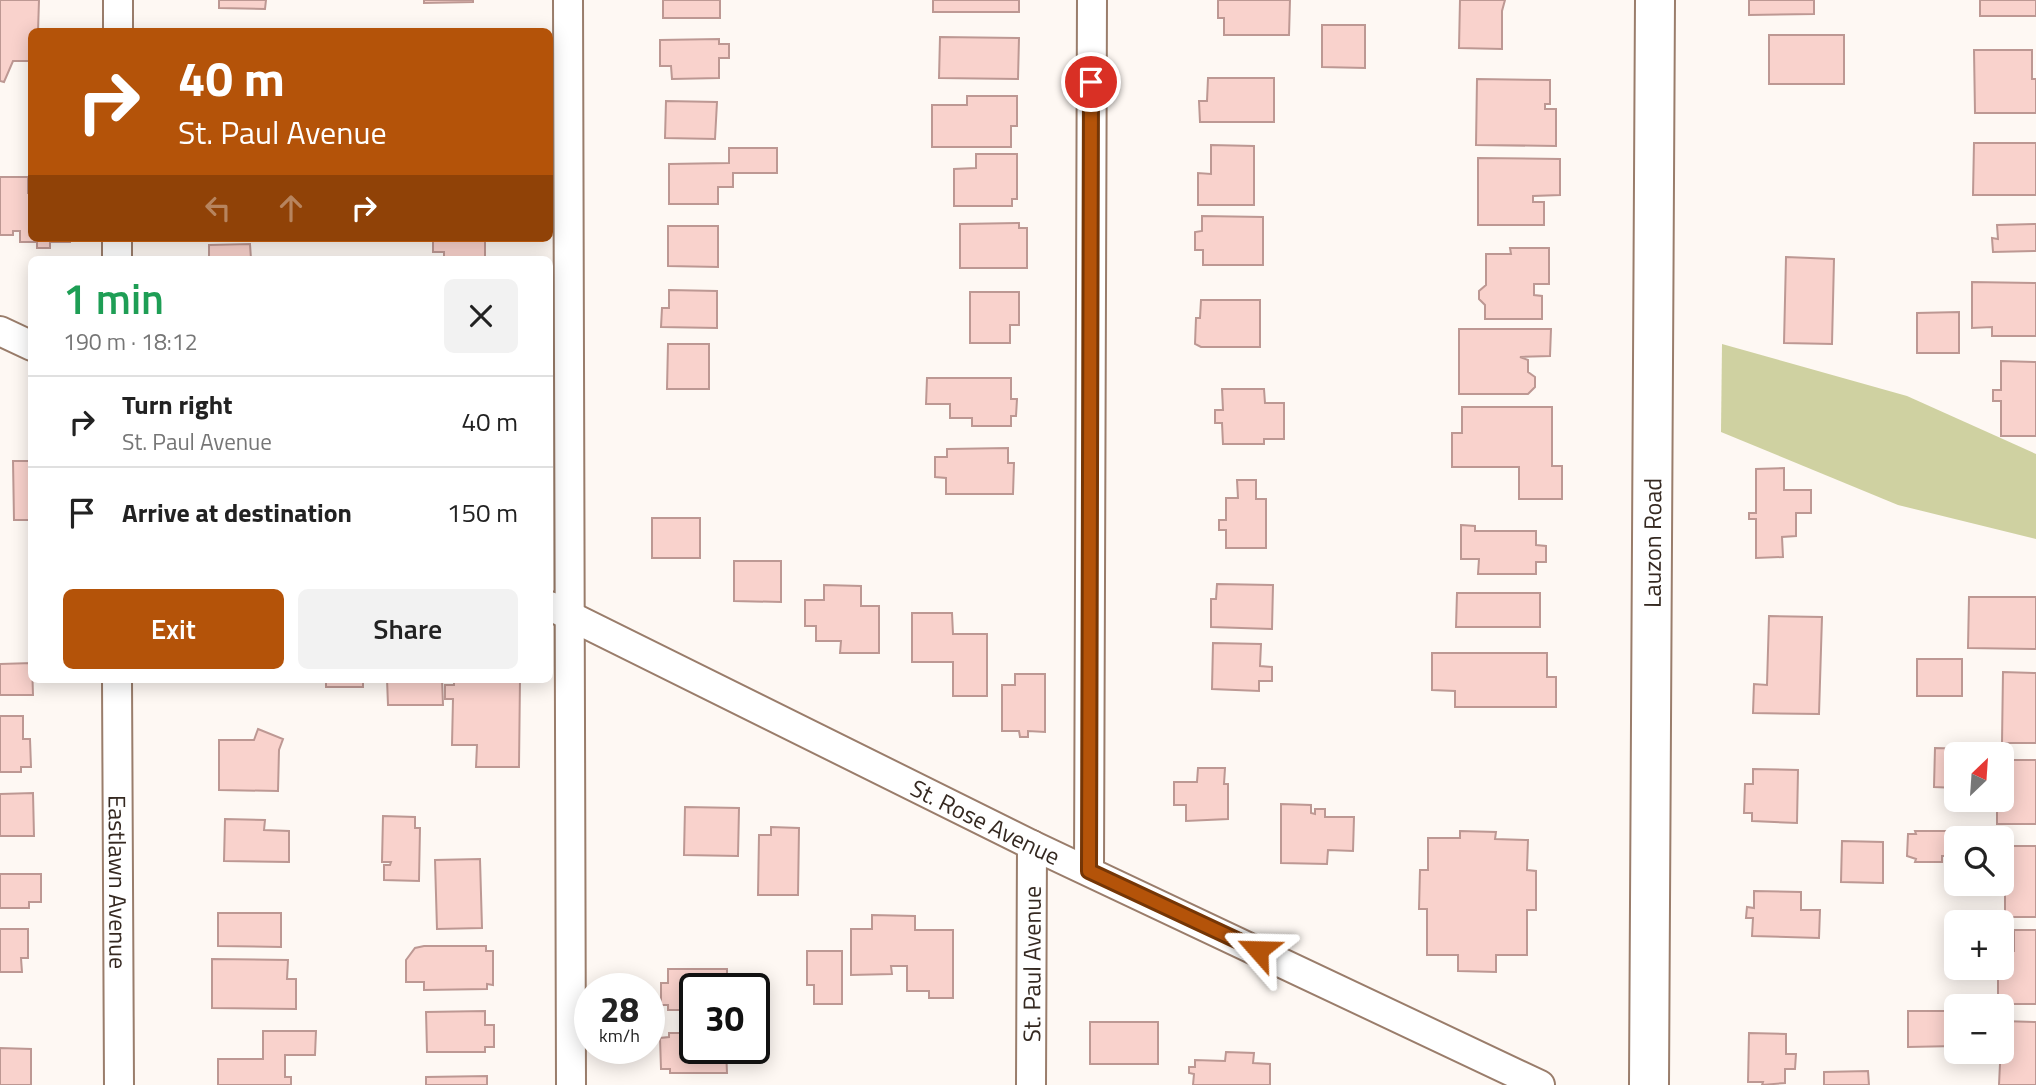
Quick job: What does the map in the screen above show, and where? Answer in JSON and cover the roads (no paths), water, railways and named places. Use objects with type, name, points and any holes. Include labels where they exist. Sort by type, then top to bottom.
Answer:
[{"type":"main road","name":"Lauzon Road","points":[[1649,1085],[1655,0]]},
{"type":"street","points":[[118,0],[118,28]]},
{"type":"street","points":[[568,0],[559,611],[570,1085]]},
{"type":"street","points":[[1089,871],[1092,0]]},
{"type":"street","points":[[0,331],[28,344]]},
{"type":"street","name":"St. Rose Avenue","points":[[559,611],[1032,845],[1540,1085]]},
{"type":"street","name":"Eastlawn Avenue","points":[[117,683],[119,1085]]},
{"type":"street","name":"St. Paul Avenue","points":[[1031,1085],[1032,845]]}]
